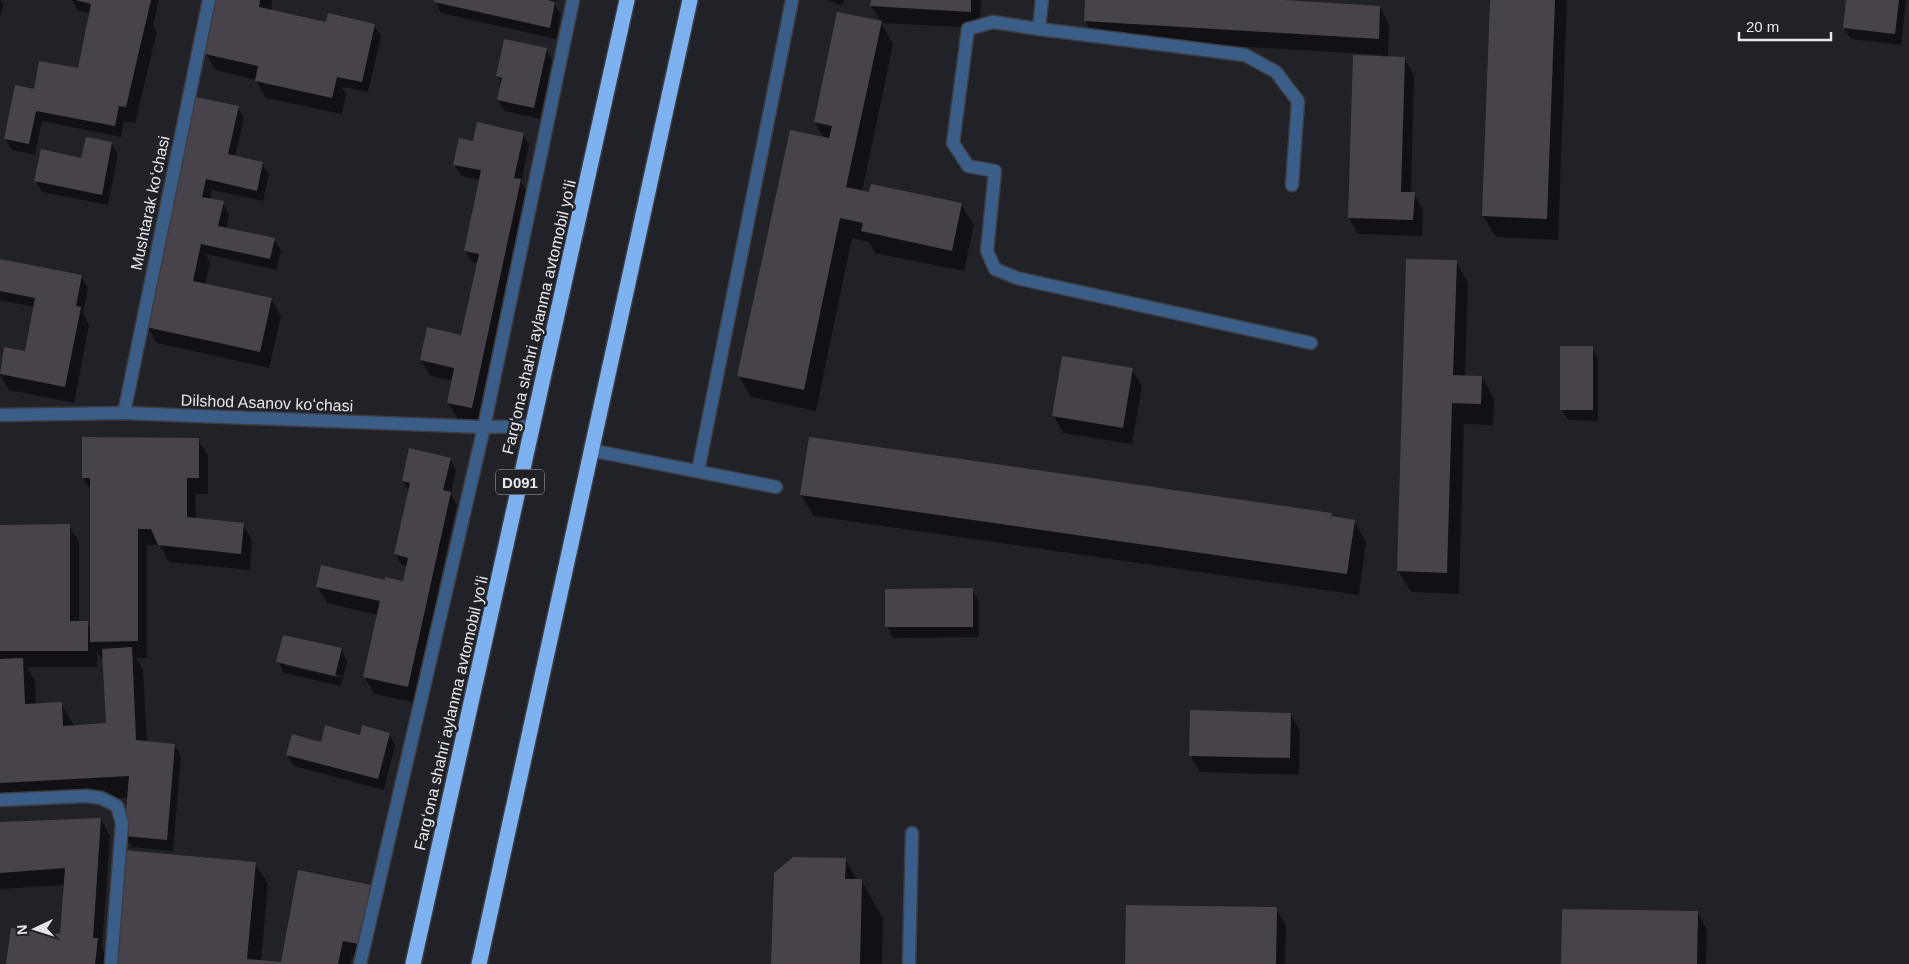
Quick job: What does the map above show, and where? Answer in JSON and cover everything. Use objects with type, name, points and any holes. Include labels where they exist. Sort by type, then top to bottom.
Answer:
[{"type":"highway","name":"Fargʻona shahri aylanma avtomobil yoʻli","points":[[413,964],[627,0]]},
{"type":"highway","points":[[479,964],[690,0]]},
{"type":"street","name":"Mushtarak koʻchasi","points":[[124,414],[209,0]]},
{"type":"street","points":[[360,964],[484,427],[573,0]]},
{"type":"street","points":[[698,471],[792,0]]},
{"type":"street","points":[[1039,29],[1042,0]]},
{"type":"street","points":[[1292,185],[1298,101],[1276,72],[1245,55],[993,22],[968,29],[953,143],[968,166],[995,171],[988,251],[995,269],[1017,278],[1311,343]]},
{"type":"street","name":"Dilshod Asanov koʻchasi","points":[[0,415],[124,414],[484,427],[532,426]]},
{"type":"street","points":[[590,450],[776,487]]},
{"type":"street","points":[[0,800],[86,796],[100,798],[116,806],[122,823],[110,964]]},
{"type":"street","points":[[909,964],[912,834]]},
{"type":"building","points":[[76,0],[151,0],[126,107],[119,106],[115,126],[36,111],[29,144],[4,139],[15,85],[34,89],[39,61],[78,68],[91,4]]},
{"type":"building","points":[[216,0],[260,0],[259,7],[326,22],[328,13],[375,24],[362,82],[337,77],[332,98],[255,81],[258,66],[205,54]]},
{"type":"building","points":[[434,0],[548,0],[555,2],[550,28],[434,2]]},
{"type":"building","points":[[871,0],[971,0],[971,12],[870,6]]},
{"type":"building","points":[[1085,0],[1284,0],[1380,6],[1379,39],[1084,21]]},
{"type":"building","points":[[1490,0],[1555,0],[1547,219],[1482,216]]},
{"type":"building","points":[[1846,0],[1899,0],[1895,34],[1843,28]]},
{"type":"building","points":[[837,12],[882,21],[846,187],[869,192],[871,184],[962,203],[952,251],[861,231],[863,223],[840,218],[804,390],[737,376],[790,130],[829,138],[832,126],[814,122]]},
{"type":"building","points":[[504,39],[547,48],[534,108],[497,100],[502,78],[496,76]]},
{"type":"building","points":[[1353,55],[1405,57],[1401,192],[1415,192],[1413,220],[1348,218]]},
{"type":"building","points":[[196,97],[239,106],[228,154],[263,162],[257,191],[206,179],[202,197],[224,201],[218,226],[275,238],[270,259],[201,244],[193,281],[272,298],[260,352],[146,327]]},
{"type":"building","points":[[477,122],[524,133],[514,178],[521,179],[472,408],[447,403],[454,368],[420,360],[427,327],[461,335],[479,254],[464,251],[481,170],[453,165],[459,138],[473,141]]},
{"type":"building","points":[[86,137],[112,142],[102,195],[34,181],[41,149],[81,158]]},
{"type":"building","points":[[0,259],[82,275],[76,306],[81,307],[65,387],[0,374],[4,347],[25,351],[35,298],[0,291]]},
{"type":"building","points":[[1406,259],[1457,260],[1453,375],[1482,376],[1481,404],[1452,403],[1447,573],[1397,571]]},
{"type":"building","points":[[1560,346],[1593,346],[1593,410],[1560,410]]},
{"type":"building","points":[[1062,356],[1133,368],[1123,428],[1052,416]]},
{"type":"building","points":[[82,437],[199,438],[199,478],[187,478],[187,517],[244,523],[241,554],[158,545],[151,529],[138,529],[138,641],[90,642],[90,478],[82,478]]},
{"type":"building","points":[[809,437],[1332,513],[1331,516],[1355,520],[1347,574],[800,495]]},
{"type":"building","points":[[409,448],[451,458],[443,490],[451,492],[408,687],[363,677],[380,601],[316,587],[321,565],[385,580],[385,577],[403,581],[408,558],[394,554],[410,483],[402,481]]},
{"type":"building","points":[[70,524],[70,621],[88,621],[88,651],[0,651],[0,525]]},
{"type":"building","points":[[973,588],[973,627],[885,627],[885,589]]},
{"type":"building","points":[[283,635],[342,648],[335,676],[276,662]]},
{"type":"building","points":[[132,647],[136,740],[175,744],[167,840],[124,836],[129,776],[0,783],[0,659],[23,658],[25,704],[62,702],[63,726],[106,723],[102,649]]},
{"type":"building","points":[[1190,710],[1291,713],[1290,758],[1189,756]]},
{"type":"building","points":[[325,725],[360,735],[362,725],[390,733],[378,779],[286,755],[292,734],[321,742]]},
{"type":"building","points":[[101,818],[93,938],[98,938],[95,964],[6,964],[11,928],[60,934],[65,868],[0,873],[0,822]]},
{"type":"building","points":[[123,850],[256,862],[247,959],[281,962],[298,870],[371,885],[359,944],[343,941],[338,964],[113,964]]},
{"type":"building","points":[[793,857],[846,858],[845,879],[862,879],[860,964],[771,964],[774,873]]},
{"type":"building","points":[[1126,905],[1277,907],[1276,964],[1125,964]]},
{"type":"building","points":[[1562,909],[1698,911],[1697,964],[1561,964]]}]
